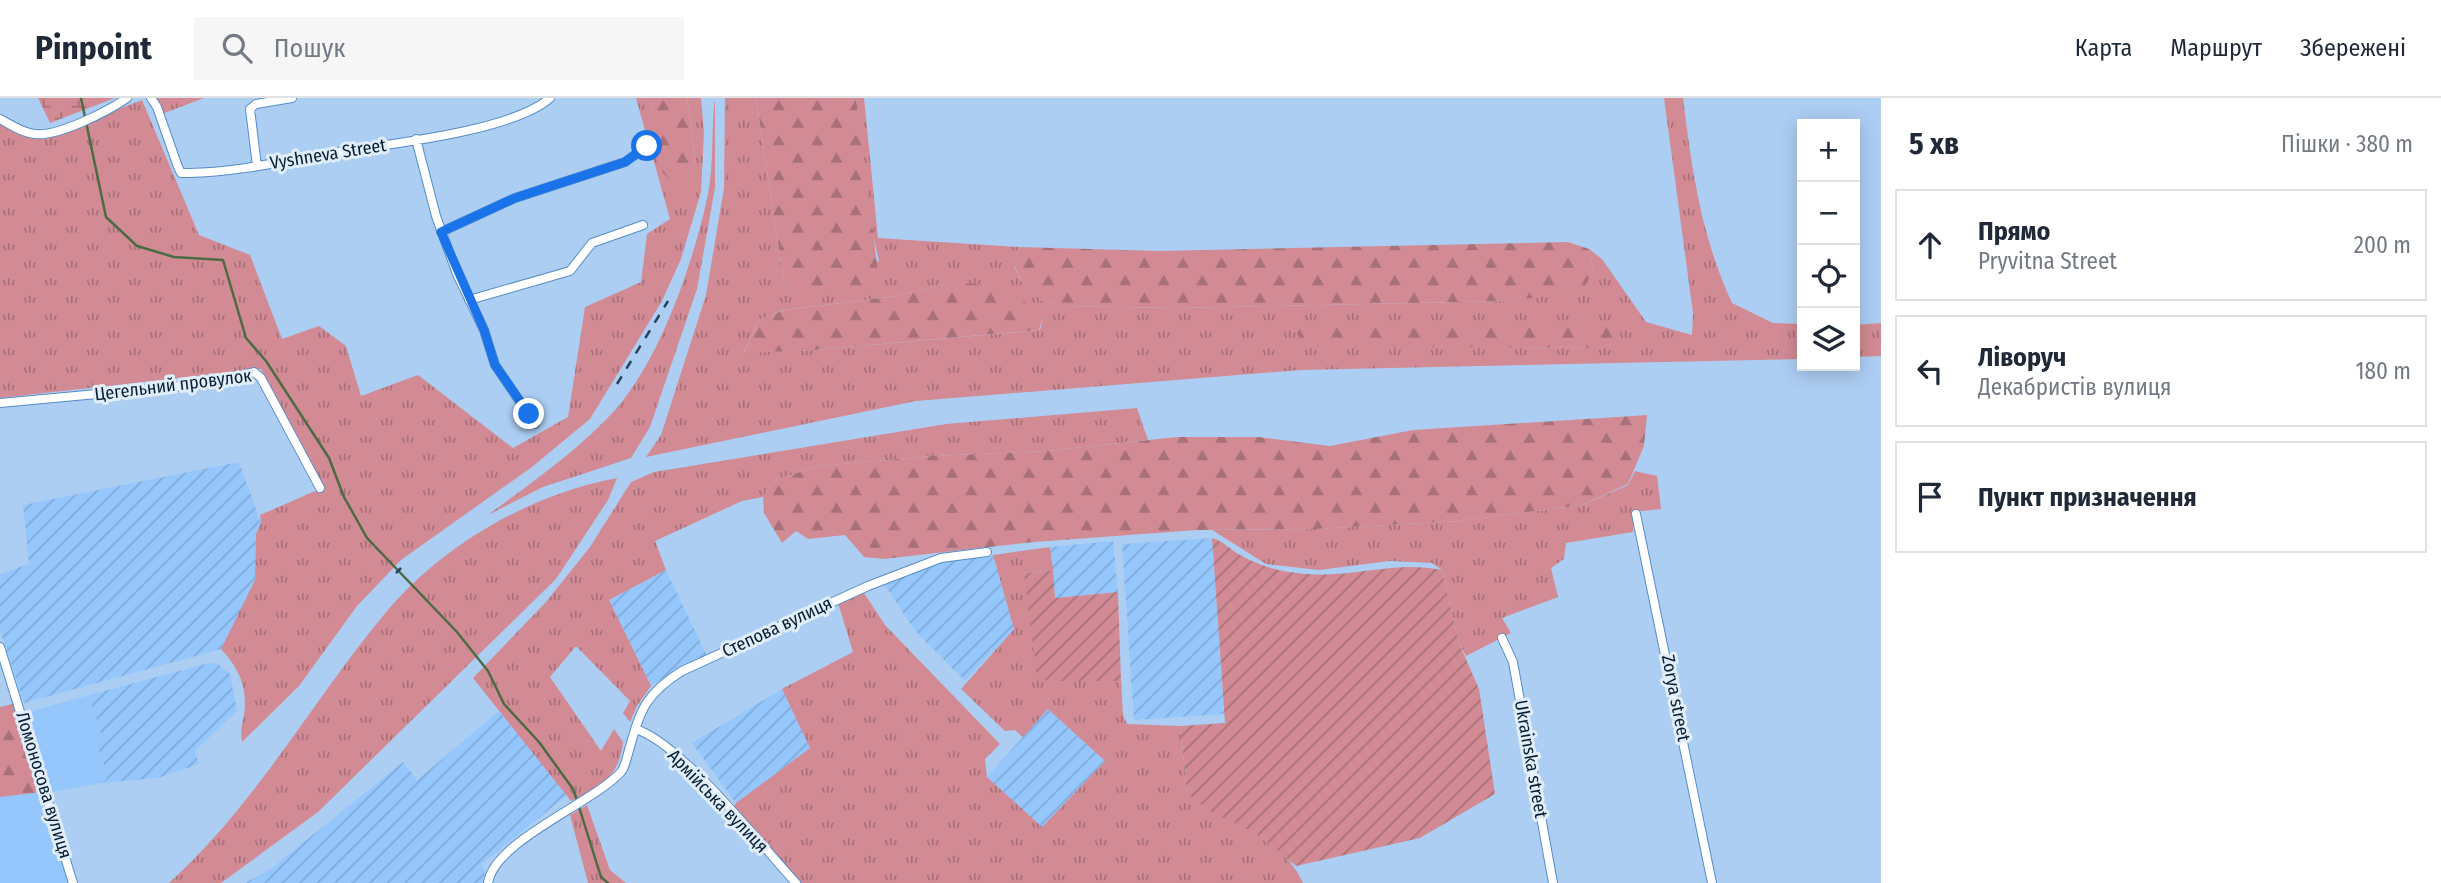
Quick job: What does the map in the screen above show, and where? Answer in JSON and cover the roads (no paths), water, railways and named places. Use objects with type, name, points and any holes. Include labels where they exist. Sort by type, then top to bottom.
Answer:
[{"type":"street","points":[[0,119],[36,134],[67,127],[127,98]]},
{"type":"street","name":"Vyshneva Street","points":[[151,98],[181,173],[257,166],[474,129],[536,107],[550,98]]},
{"type":"street","points":[[257,166],[250,109],[256,104],[292,98]]},
{"type":"street","points":[[416,139],[441,232],[499,373],[535,424]]},
{"type":"street","points":[[441,232],[515,198],[625,162],[647,146]]},
{"type":"street","points":[[470,300],[570,271],[592,243],[643,225]]},
{"type":"street","name":"Цегельний провулок","points":[[0,403],[215,383],[254,372],[261,378],[320,488]]},
{"type":"street","name":"Zorya street","points":[[1636,514],[1712,883]]},
{"type":"street","name":"Степова вулиця","points":[[488,883],[496,864],[566,808],[598,793],[623,770],[641,709],[661,684],[682,671],[868,586],[941,558],[987,552]]},
{"type":"street","name":"Ukrainska street","points":[[1502,638],[1513,662],[1553,883]]},
{"type":"street","name":"Ломоносова вулиця","points":[[0,647],[73,883]]},
{"type":"street","name":"Армійська вулиця","points":[[635,729],[649,733],[686,762],[796,883]]},
{"type":"waterway","points":[[81,98],[106,217],[137,246],[174,257],[223,260],[246,338],[266,361],[329,458],[344,497],[367,538],[457,632],[488,671],[504,704],[539,742],[573,789],[577,800]]},
{"type":"waterway","points":[[579,807],[601,877],[608,883]]},
{"type":"railway","points":[[617,384],[668,301]]},
{"type":"railway","points":[[396,573],[401,568]]}]
